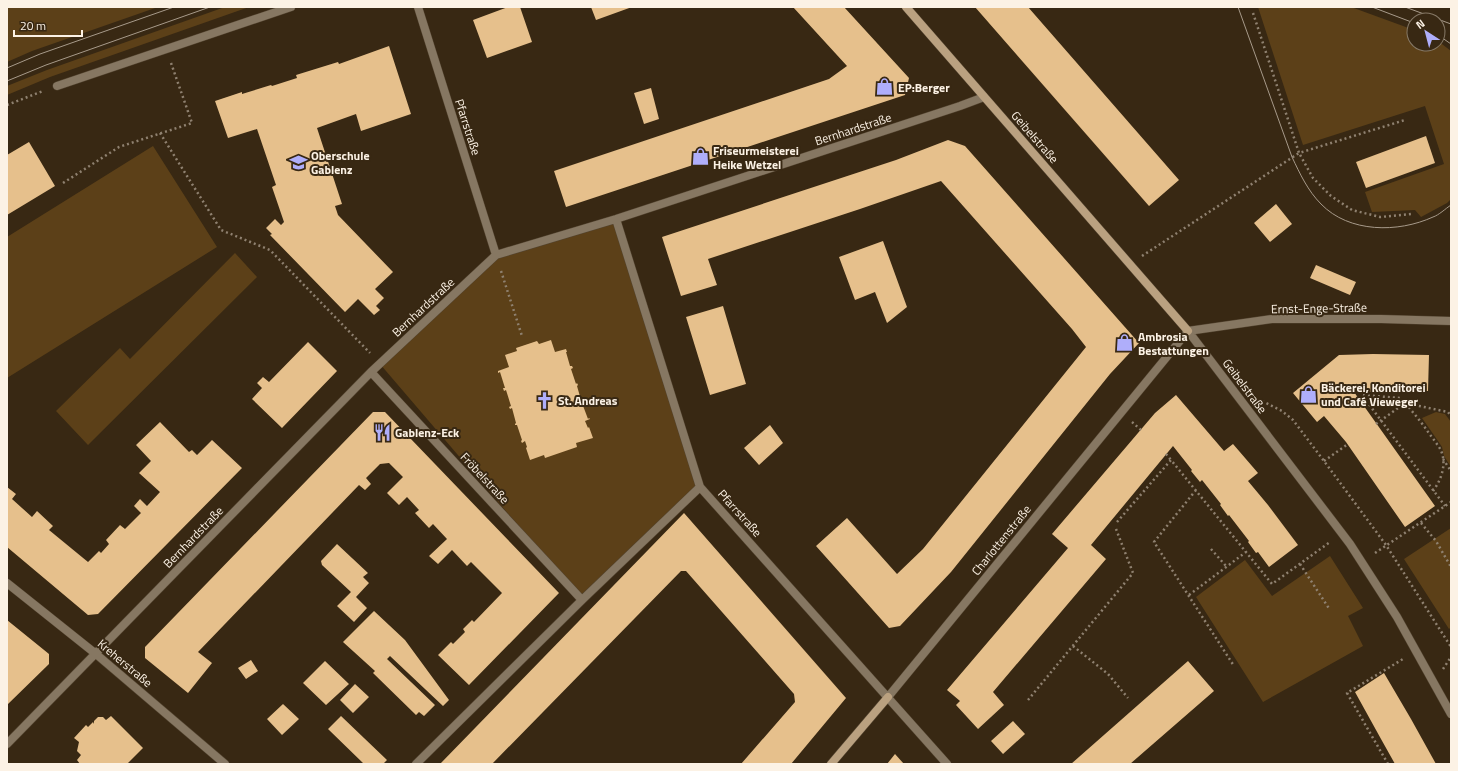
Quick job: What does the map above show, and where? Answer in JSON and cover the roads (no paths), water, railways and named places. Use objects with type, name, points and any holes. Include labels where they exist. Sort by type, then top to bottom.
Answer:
[{"type":"street","points":[[57,86],[291,7]]},
{"type":"street","name":"Pfarrstraße","points":[[418,7],[496,255]]},
{"type":"street","name":"Geibelstraße","points":[[906,7],[1188,331],[1342,533],[1397,617],[1451,714]]},
{"type":"street","name":"Bernhardstraße","points":[[7,744],[371,372],[496,255],[616,219],[952,109],[984,97]]},
{"type":"street","name":"Pfarrstraße","points":[[616,219],[700,487],[947,764]]},
{"type":"street","name":"Ernst-Enge-Straße","points":[[1188,331],[1272,319],[1381,319],[1451,321]]},
{"type":"street","name":"Charlottenstraße","points":[[831,764],[888,697],[1188,331]]},
{"type":"street","name":"Fröbelstraße","points":[[371,372],[582,600]]},
{"type":"street","points":[[416,764],[582,600],[700,487]]},
{"type":"street","name":"Kreherstraße","points":[[7,583],[96,654],[225,764]]},
{"type":"tram line","points":[[7,68],[40,54],[174,7]]},
{"type":"tram line","points":[[7,81],[46,65],[210,7]]},
{"type":"tram line","points":[[1238,7],[1292,157],[1308,188],[1321,204],[1332,214],[1345,221],[1360,225],[1390,228],[1405,226],[1435,216],[1451,205]]},
{"type":"tram line","points":[[1372,7],[1406,20]]},
{"type":"tram line","points":[[1405,7],[1451,24]]},
{"type":"tram line","points":[[1446,41],[1451,44]]},
{"type":"place","name":"EP:Berger","points":[[885,87]]},
{"type":"place","name":"Friseurmeisterei Heike Wetzel","points":[[700,157]]},
{"type":"place","name":"Oberschule Gablenz","points":[[298,162]]},
{"type":"place","name":"Ambrosia Bestattungen","points":[[1125,343]]},
{"type":"place","name":"Bäckerei, Konditorei und Café Vieweger","points":[[1308,394]]},
{"type":"place","name":"St. Andreas","points":[[545,400]]},
{"type":"place","name":"Gablenz-Eck","points":[[382,432]]}]
